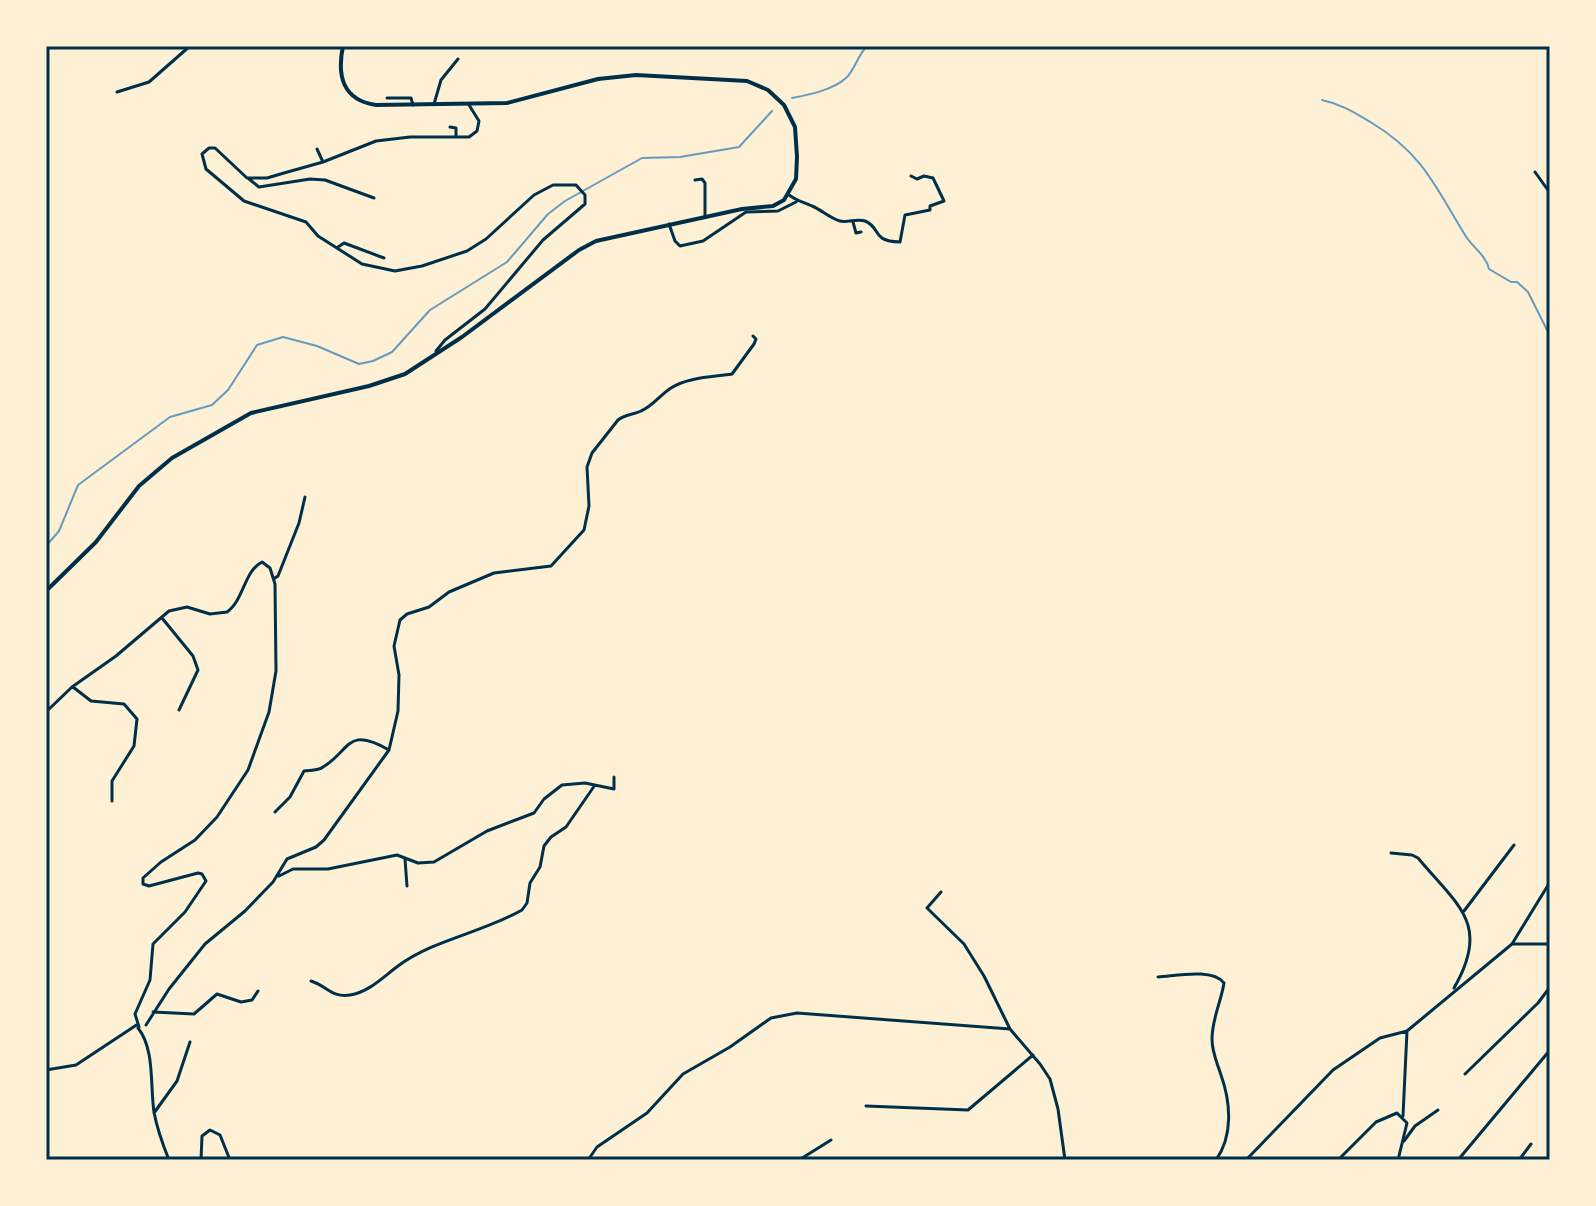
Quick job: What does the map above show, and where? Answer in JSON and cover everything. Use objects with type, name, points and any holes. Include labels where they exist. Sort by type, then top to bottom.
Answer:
[{"type":"main road","points":[[46,591],[96,542],[139,486],[193,445],[251,413],[405,374],[579,250],[605,238],[705,216],[773,206],[789,195],[797,170],[795,127],[779,98],[747,81],[621,76],[507,103],[370,104],[350,92],[340,77],[343,46]]},
{"type":"street","points":[[117,92],[149,82],[190,46]]},
{"type":"street","points":[[434,104],[441,80],[458,59]]},
{"type":"street","points":[[387,98],[411,98],[413,105]]},
{"type":"street","points":[[247,178],[267,178],[323,162],[376,141],[426,135],[474,135],[479,128],[476,113],[469,105]]},
{"type":"street","points":[[450,127],[456,128],[456,137]]},
{"type":"street","points":[[374,198],[325,180],[310,179],[259,187],[215,148],[209,148],[202,154],[206,169],[238,197],[255,206],[306,222],[318,236],[372,267],[408,270],[476,245],[534,195],[553,185],[570,184],[585,194],[585,204],[543,240],[485,309],[445,340],[432,357]]},
{"type":"street","points":[[317,149],[323,162]]},
{"type":"street","points":[[1535,172],[1550,193]]},
{"type":"street","points":[[789,195],[833,219],[853,222],[862,219],[870,224],[879,238],[900,242],[905,215],[930,210],[930,206],[944,201],[933,178],[924,176],[917,179],[911,176]]},
{"type":"street","points":[[695,180],[702,179],[705,183],[705,216]]},
{"type":"street","points":[[669,224],[680,246],[703,241],[746,212],[778,211],[797,202]]},
{"type":"street","points":[[853,222],[856,233],[861,232]]},
{"type":"street","points":[[338,247],[344,243],[384,258]]},
{"type":"street","points":[[279,876],[279,869],[287,859],[316,847],[324,840],[389,750],[398,711],[399,675],[394,646],[400,620],[407,614],[429,607],[449,592],[494,573],[551,566],[584,530],[589,506],[587,467],[592,453],[618,420],[652,406],[670,388],[683,382],[732,374],[754,344],[756,339],[753,336]]},
{"type":"street","points":[[273,579],[278,576],[299,523],[305,497]]},
{"type":"street","points":[[46,712],[72,687],[116,656],[169,611],[187,607],[210,614],[227,612],[239,600],[258,563],[267,565],[273,579],[275,684],[269,712],[248,770],[210,825],[143,878],[143,884],[149,886],[198,873],[206,881],[185,912],[153,944],[148,986],[135,1014],[139,1031],[143,1033],[152,1077],[154,1113],[169,1160]]},
{"type":"street","points":[[162,617],[193,656],[198,670],[179,710]]},
{"type":"street","points":[[72,687],[91,701],[124,704],[137,719],[134,746],[112,781],[112,801]]},
{"type":"street","points":[[275,812],[290,797],[304,771],[323,768],[352,742],[371,741],[389,750]]},
{"type":"street","points":[[143,1033],[153,1012],[205,944],[245,911],[286,870],[328,869],[397,855],[426,863],[444,858],[487,831],[534,813],[544,799],[562,785],[595,785],[614,789],[614,777]]},
{"type":"street","points":[[311,981],[335,996],[357,993],[430,946],[448,942],[522,910],[527,903],[530,883],[540,867],[544,846],[566,827],[595,785]]},
{"type":"street","points":[[1464,911],[1514,845]]},
{"type":"street","points":[[1391,853],[1418,858],[1464,911],[1470,950],[1452,991]]},
{"type":"street","points":[[405,859],[407,886]]},
{"type":"street","points":[[1246,1160],[1333,1070],[1380,1038],[1407,1031],[1512,944],[1550,882]]},
{"type":"street","points":[[941,892],[927,908],[964,944],[1010,1029],[1046,1071],[1054,1089],[1065,1160]]},
{"type":"street","points":[[1512,944],[1550,944]]},
{"type":"street","points":[[1158,977],[1209,975],[1218,977],[1224,984],[1212,1037],[1214,1060],[1224,1085],[1229,1131],[1216,1160]]},
{"type":"street","points":[[1465,1074],[1538,1003],[1550,987]]},
{"type":"street","points":[[153,1012],[194,1014],[214,995],[246,1002],[252,1000],[258,991]]},
{"type":"street","points":[[588,1160],[597,1147],[647,1113],[678,1078],[777,1016],[797,1013],[1010,1029]]},
{"type":"street","points":[[46,1070],[76,1065],[138,1025],[146,1025]]},
{"type":"street","points":[[1398,1160],[1407,1123],[1403,1116],[1407,1031]]},
{"type":"street","points":[[154,1113],[177,1081],[190,1042]]},
{"type":"street","points":[[1458,1160],[1550,1050]]},
{"type":"street","points":[[866,1106],[968,1110],[1033,1055]]},
{"type":"street","points":[[1404,1141],[1415,1126],[1438,1110]]},
{"type":"street","points":[[1338,1160],[1376,1122],[1394,1113],[1403,1116]]},
{"type":"street","points":[[201,1160],[202,1136],[210,1130],[220,1135],[230,1160]]},
{"type":"street","points":[[799,1160],[831,1140]]},
{"type":"street","points":[[1519,1160],[1531,1144]]},
{"type":"waterway","points":[[792,98],[841,82],[867,46]]},
{"type":"waterway","points":[[1322,100],[1342,106],[1372,123],[1416,159],[1489,269],[1511,282],[1517,282],[1528,292],[1550,336]]},
{"type":"waterway","points":[[46,546],[59,531],[78,485],[170,417],[212,405],[228,390],[257,345],[283,337],[317,346],[359,364],[373,361],[392,352],[430,310],[507,262],[548,214],[565,201],[642,158],[680,157],[739,147],[772,111]]}]
